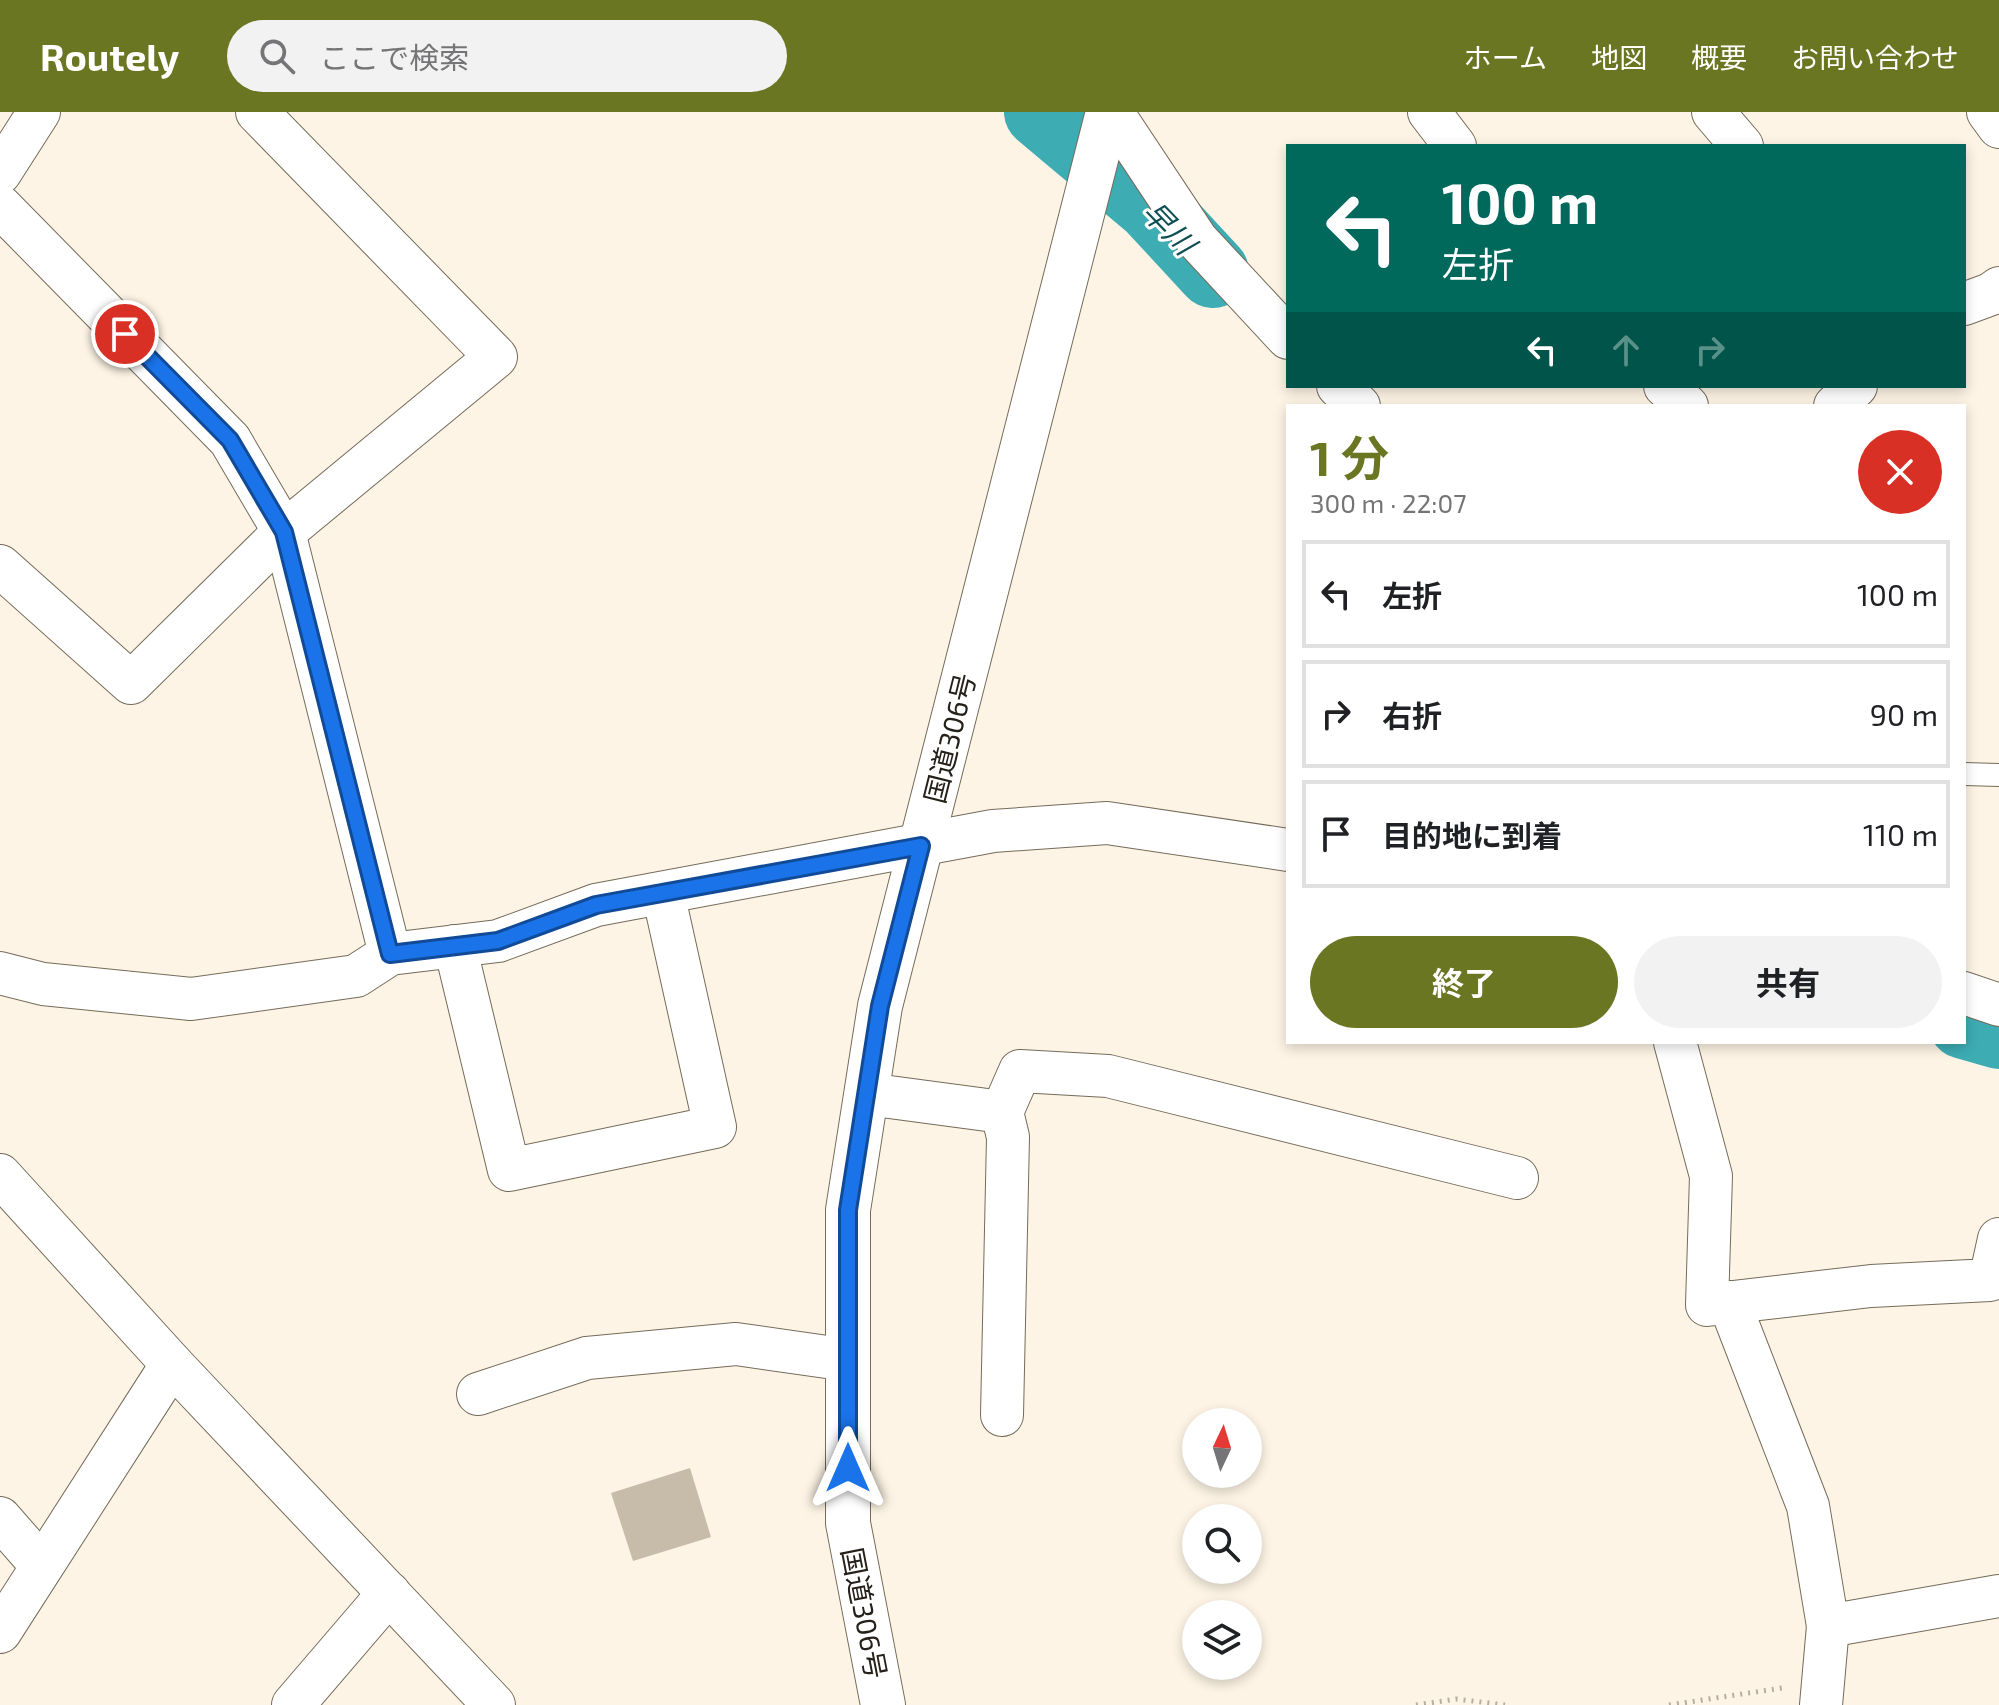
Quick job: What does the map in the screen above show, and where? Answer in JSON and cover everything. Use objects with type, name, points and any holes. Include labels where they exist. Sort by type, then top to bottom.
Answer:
[{"type":"highway","name":"国道306号","points":[[883,1705],[848,1523],[848,1210],[880,1006],[1107,119]]},
{"type":"street","points":[[0,173],[39,112]]},
{"type":"street","points":[[0,566],[131,683],[284,532],[496,357],[257,112]]},
{"type":"street","points":[[1429,112],[1453,144]]},
{"type":"street","points":[[1713,112],[1740,144]]},
{"type":"street","points":[[1988,112],[1999,127]]},
{"type":"street","points":[[1107,119],[1197,240],[1286,336]]},
{"type":"street","points":[[0,206],[230,440],[284,532],[390,954]]},
{"type":"street","points":[[1340,388],[1357,404]]},
{"type":"street","points":[[1667,388],[1685,404]]},
{"type":"street","points":[[1837,404],[1854,388]]},
{"type":"street","points":[[0,973],[43,984],[191,999],[356,976],[390,954],[498,941],[596,905],[993,831],[1107,823],[1286,850]]},
{"type":"street","points":[[455,946],[509,1170],[715,1127],[663,893]]},
{"type":"street","points":[[1966,994],[1999,1005]]},
{"type":"street","points":[[1676,1044],[1711,1176],[1707,1305],[1871,1286],[1990,1280],[1999,1239]]},
{"type":"street","points":[[1002,1415],[1008,1137],[1002,1112],[1020,1071],[1108,1076],[1517,1178]]},
{"type":"street","points":[[867,1094],[1002,1112]]},
{"type":"street","points":[[0,1175],[172,1364],[494,1705]]},
{"type":"street","points":[[1729,1302],[1808,1506],[1828,1626],[1822,1694]]},
{"type":"street","points":[[478,1394],[587,1358],[736,1344],[848,1360]]},
{"type":"street","points":[[0,1632],[172,1364]]},
{"type":"street","points":[[0,1518],[42,1566]]},
{"type":"street","points":[[293,1705],[389,1593]]},
{"type":"street","points":[[1828,1626],[1999,1596]]},
{"type":"lane","points":[[1966,774],[1999,775]]},
{"type":"path","points":[[1669,1705],[1822,1694]]},
{"type":"path","points":[[1416,1705],[1456,1699],[1505,1705]]},
{"type":"building","points":[[690,1468],[711,1537],[633,1561],[611,1493]]},
{"type":"waterway","name":"早川","points":[[1040,112],[1152,206],[1213,272]]},
{"type":"waterway","name":"早川","points":[[1966,1024],[1999,1033]]},
{"type":"route","points":[[125,334],[230,440],[284,532],[390,954],[498,941],[596,905],[921,846],[880,1006],[848,1210],[848,1468]]}]
